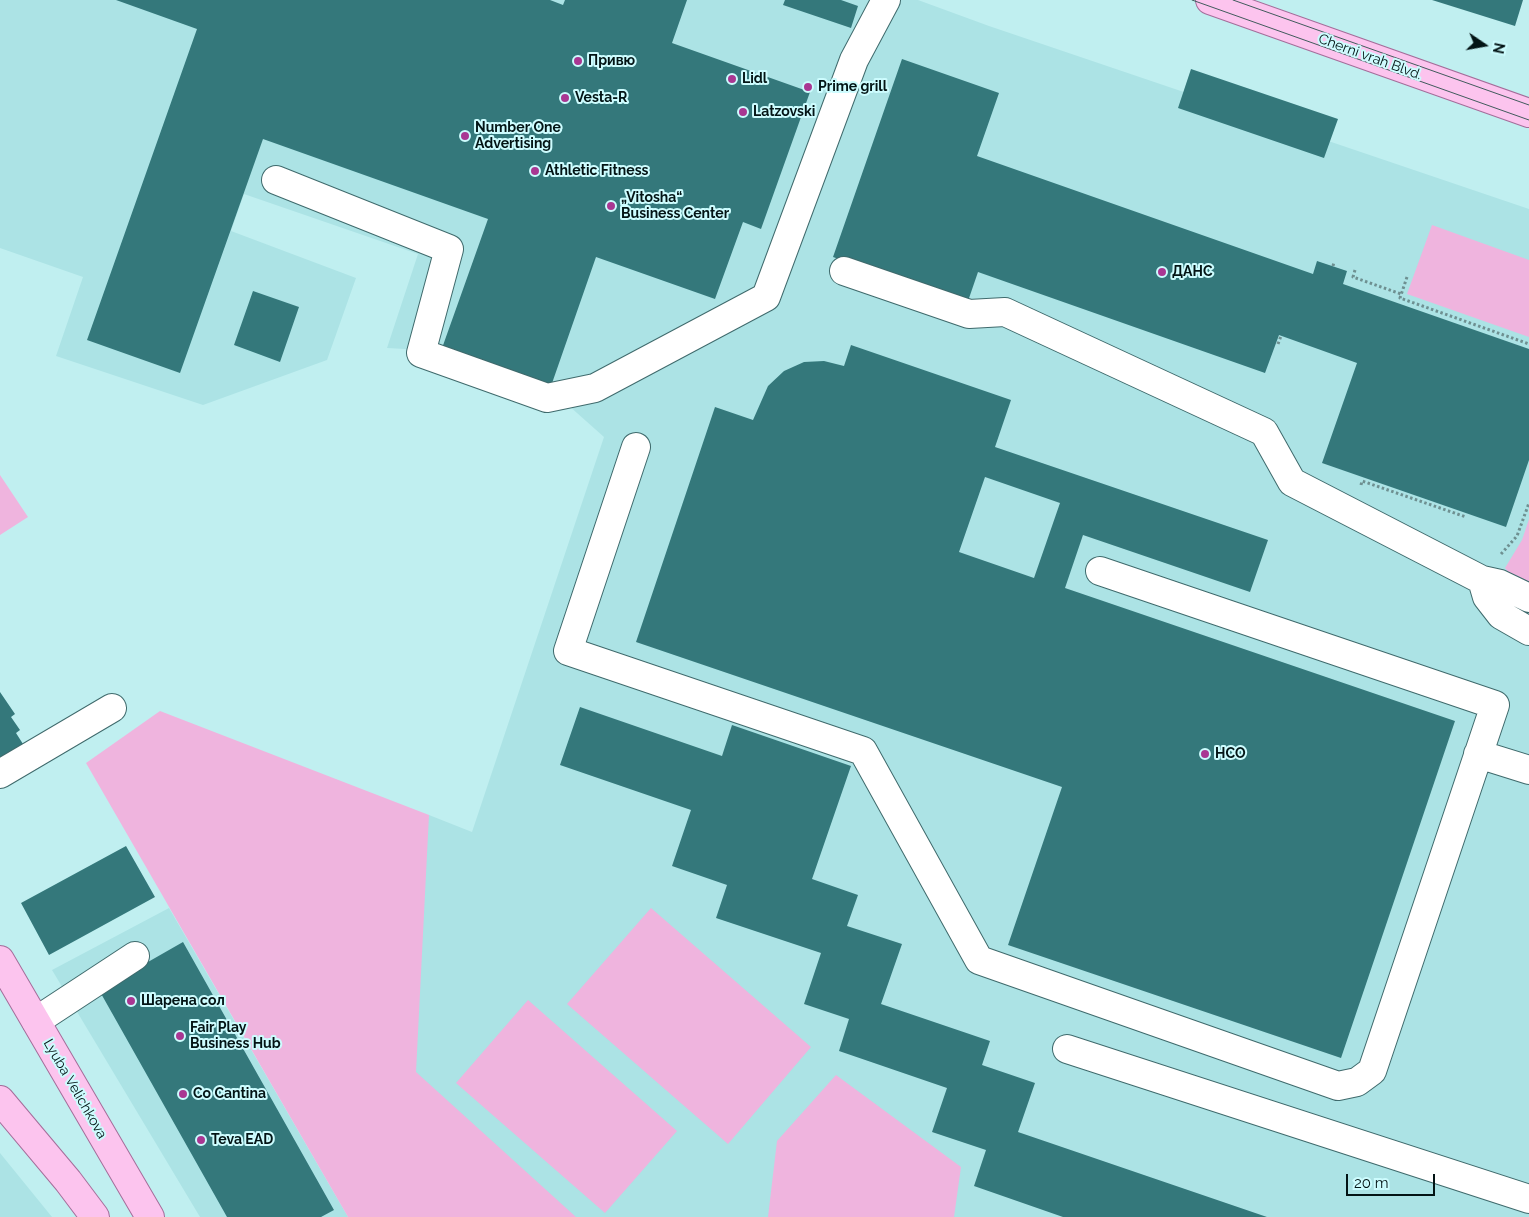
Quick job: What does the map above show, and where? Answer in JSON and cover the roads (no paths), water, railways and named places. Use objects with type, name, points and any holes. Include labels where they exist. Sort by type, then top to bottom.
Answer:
[{"type":"main road","name":"Cherni vrah Blvd.","points":[[1210,0],[1529,113]]},
{"type":"main road","name":"Lyuba Velichkova","points":[[0,960],[150,1217]]},
{"type":"main road","points":[[0,1100],[68,1181],[94,1217]]},
{"type":"lane","points":[[276,180],[449,249],[421,353],[547,398],[595,388],[766,297],[854,60],[886,0]]},
{"type":"lane","points":[[844,271],[969,314],[1005,312],[1264,432],[1292,482],[1482,580],[1500,584],[1529,598]]},
{"type":"lane","points":[[636,446],[568,651],[863,751],[979,960],[1338,1086],[1357,1082],[1372,1071],[1494,705],[1100,571]]},
{"type":"lane","points":[[1482,580],[1487,597],[1501,615],[1529,631]]},
{"type":"lane","points":[[0,774],[112,708]]},
{"type":"lane","points":[[1478,754],[1529,770]]},
{"type":"lane","points":[[36,1021],[134,956]]},
{"type":"lane","points":[[1067,1049],[1529,1199]]},
{"type":"tram line","points":[[1192,0],[1529,120]]},
{"type":"tram line","points":[[1233,0],[1529,105]]},
{"type":"place","name":"Привю","points":[[578,61]]},
{"type":"place","name":"Lidl","points":[[732,79]]},
{"type":"place","name":"Prime grill","points":[[808,87]]},
{"type":"place","name":"Vesta-R","points":[[565,98]]},
{"type":"place","name":"Latzovski","points":[[743,112]]},
{"type":"place","name":"Number One Advertising","points":[[465,136]]},
{"type":"place","name":"Athletic Fitness","points":[[535,171]]},
{"type":"place","name":"„Vitosha“ Business Center","points":[[611,206]]},
{"type":"place","name":"ДАНС","points":[[1162,272]]},
{"type":"place","name":"НСО","points":[[1205,754]]},
{"type":"place","name":"Шарена сол","points":[[131,1001]]},
{"type":"place","name":"Fair Play Business Hub","points":[[180,1036]]},
{"type":"place","name":"Co Cantina","points":[[183,1094]]},
{"type":"place","name":"Teva EAD","points":[[201,1140]]}]
